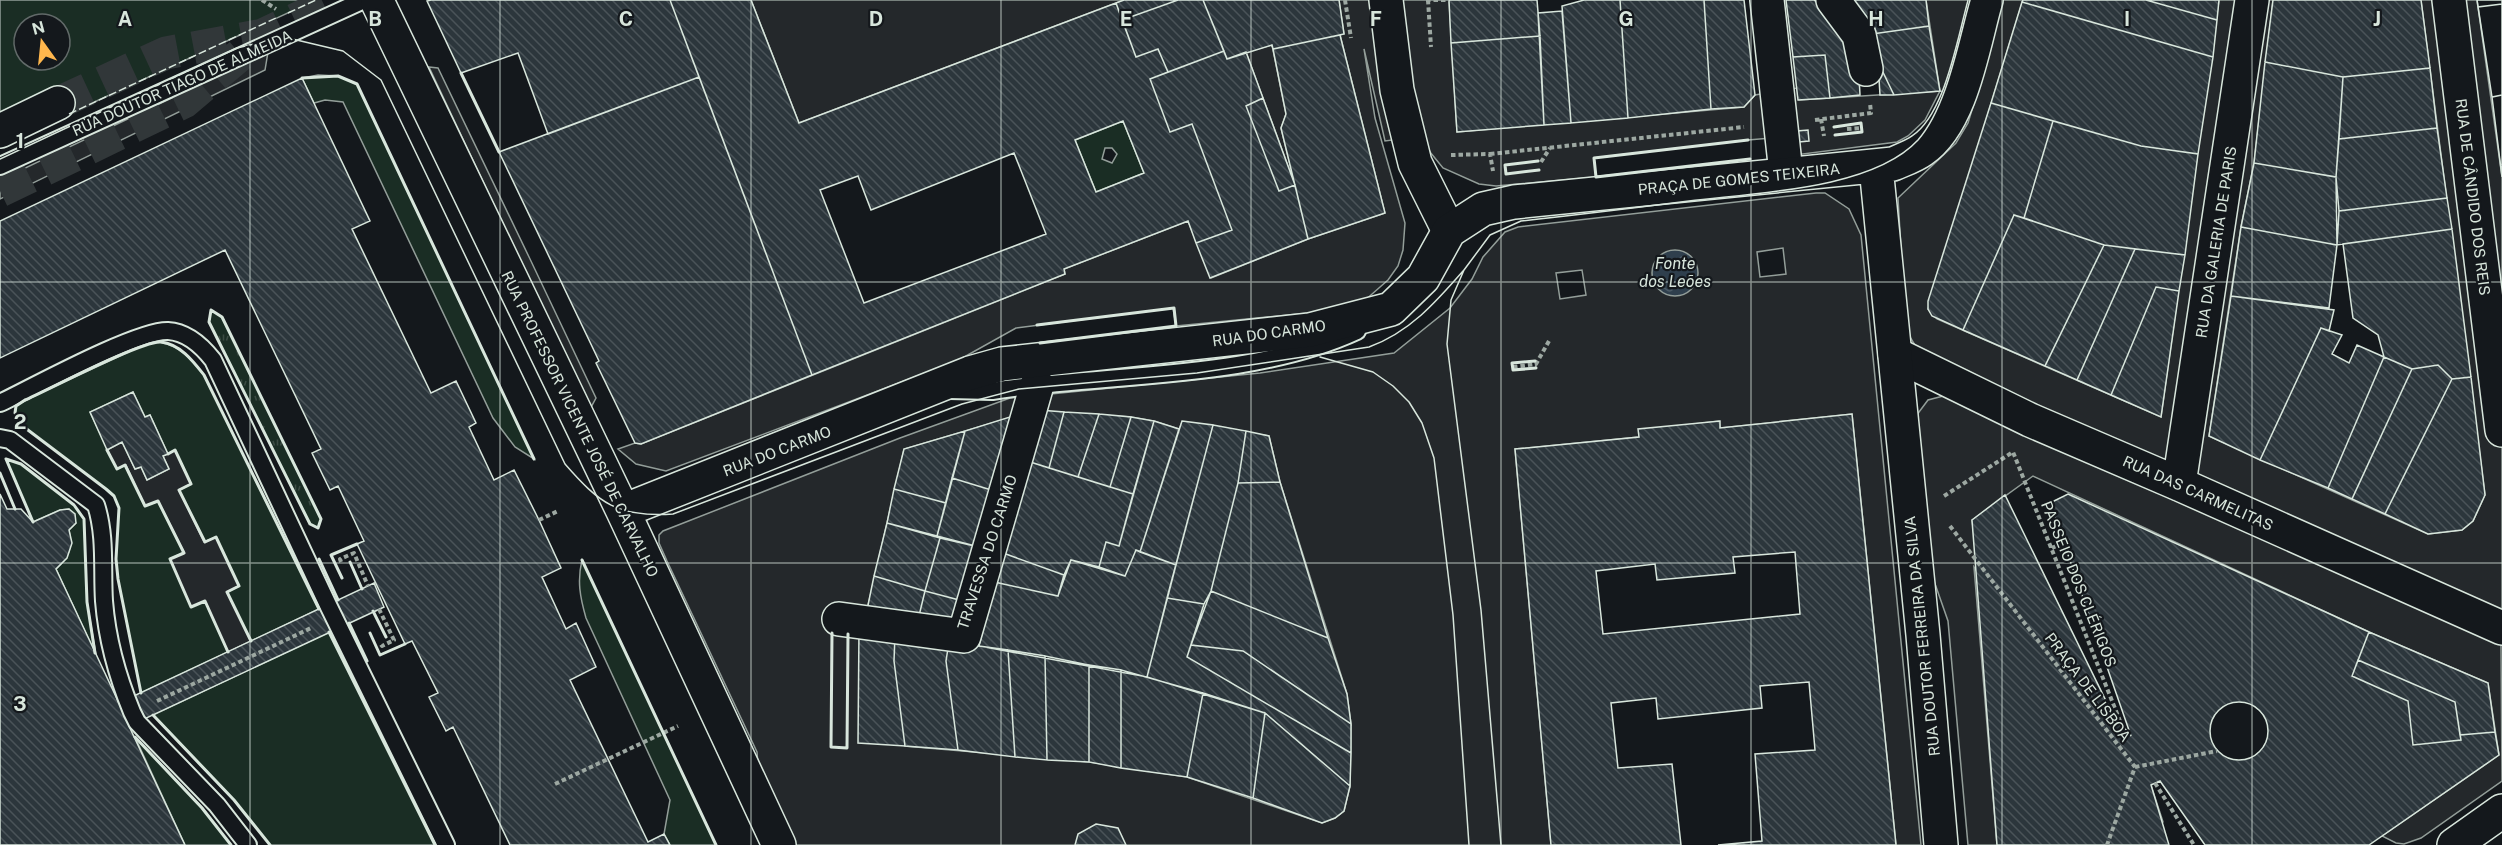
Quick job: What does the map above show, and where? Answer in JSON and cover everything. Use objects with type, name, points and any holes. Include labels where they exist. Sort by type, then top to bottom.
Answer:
[{"type":"street","points":[[1386,0],[1397,90],[1430,159],[1449,231]]},
{"type":"street","points":[[1767,0],[1786,173]]},
{"type":"street","points":[[1833,0],[1859,35],[1866,69]]},
{"type":"street","name":"PRAÇA DE GOMES TEIXEIRA","points":[[1390,309],[1424,278],[1449,231],[1483,209],[1515,202],[1786,173],[1876,167],[1893,164],[1922,150],[1941,132],[1955,108],[1986,0]]},
{"type":"street","name":"RUA DA GALERIA DE PARIS","points":[[2179,484],[2252,0]]},
{"type":"street","name":"RUA DE CÂNDIDO DOS REIS","points":[[2448,0],[2502,430]]},
{"type":"street","name":"RUA PROFESSOR VICENTE JOSÉ DE CARVALHO","points":[[374,1],[623,512],[779,845]]},
{"type":"street","points":[[0,131],[58,103]]},
{"type":"street","points":[[1876,167],[1895,354]]},
{"type":"street","name":"RUA DO CARMO","points":[[623,512],[930,389],[1002,364],[1310,330],[1390,309]]},
{"type":"street","name":"RUA DAS CARMELITAS","points":[[1895,354],[2030,420],[2502,628]]},
{"type":"street","name":"RUA DOUTOR FERREIRA DA SILVA","points":[[1895,354],[1941,845]]},
{"type":"street","name":"TRAVESSA DO CARMO","points":[[839,619],[964,636],[1037,385]]},
{"type":"street","points":[[2454,845],[2502,811]]},
{"type":"lane","name":"RUA DOUTOR TIAGO DE ALMEIDA","points":[[0,166],[374,1]]},
{"type":"lane","name":"RUA DO CARMO","points":[[930,389],[980,391],[1277,358],[1326,345],[1358,331],[1390,309]]},
{"type":"lane","points":[[0,403],[135,339],[169,331],[195,342],[213,360],[334,617],[446,845]]},
{"type":"lane","points":[[0,438],[10,440],[96,505],[102,534],[104,604],[111,649],[132,712],[137,722],[217,805],[248,845]]},
{"type":"path","points":[[1426,0],[1449,0]]},
{"type":"path","points":[[1430,159],[1871,113]]},
{"type":"path","points":[[1539,165],[1550,148]]},
{"type":"path","points":[[1490,154],[1495,177]]},
{"type":"path","points":[[1512,367],[1536,364],[1549,341]]},
{"type":"path","name":"PASSEIO DOS CLÉRIGOS","points":[[1945,505],[1944,496],[2013,452],[2122,726]]},
{"type":"path","points":[[539,520],[558,511]]},
{"type":"path","name":"PRAÇA DE LISBOA","points":[[1947,522],[2134,767]]},
{"type":"path","points":[[2052,548],[2063,543]]},
{"type":"path","points":[[344,568],[340,559],[354,553],[368,586]]},
{"type":"path","points":[[378,638],[382,646],[394,640],[380,609]]},
{"type":"path","points":[[132,712],[334,617]]},
{"type":"path","points":[[555,784],[678,726]]},
{"type":"path","points":[[2107,845],[2134,767],[2217,751]]},
{"type":"path","points":[[2155,783],[2194,845]]},
{"type":"green space","points":[[0,0],[316,0],[64,116],[0,114]]},
{"type":"green space","points":[[318,75],[338,76],[357,84],[534,459],[515,447],[493,418],[343,102],[325,100],[314,103],[302,78]]},
{"type":"green space","points":[[1123,121],[1144,173],[1096,192],[1075,140]],"holes":[[[1105,148],[1112,148],[1117,154],[1112,163],[1102,159]]]},
{"type":"green space","points":[[211,310],[222,317],[321,519],[318,528],[310,524],[209,322]]},
{"type":"green space","points":[[152,341],[169,344],[182,352],[204,375],[319,609],[251,641],[227,592],[239,586],[216,537],[205,542],[179,490],[191,484],[175,450],[168,454],[150,415],[145,417],[133,392],[90,412],[117,469],[125,465],[145,506],[158,501],[184,553],[170,559],[191,607],[205,601],[228,652],[141,693],[118,579],[116,559],[119,508],[114,496],[20,424],[15,413],[16,406],[25,400]]},
{"type":"green space","points":[[6,459],[21,464],[74,505],[84,519],[87,602],[96,655],[56,569],[69,552],[69,530],[76,523],[69,509],[60,510],[33,522]]},
{"type":"green space","points":[[582,560],[716,845],[670,845],[664,834],[670,800],[586,618],[580,589]]},
{"type":"green space","points":[[329,632],[342,654],[435,845],[270,845],[234,800],[153,715]]},
{"type":"green space","points":[[135,737],[202,807],[231,845],[185,845]]},
{"type":"shaded area","points":[[751,0],[1124,0],[799,123]]},
{"type":"shaded area","points":[[1339,0],[1449,0],[1457,132],[1744,107],[1755,95],[1797,88],[1799,100],[1940,91],[1925,120],[1908,136],[1897,142],[1795,155],[1793,136],[1748,140],[1594,158],[1596,177],[1496,186],[1479,184],[1443,168],[1430,152],[1423,136],[1385,141],[1364,49],[1375,118],[1405,223],[1403,250],[1398,266],[1388,280],[1363,302],[1350,309],[1176,326],[1173,308],[1016,328],[957,361],[666,471],[636,464],[618,449],[635,443],[641,444],[1065,274],[1064,269],[1188,221],[1211,278],[1308,239],[1385,213],[1340,35],[1344,34]]},
{"type":"shaded area","points":[[1926,0],[2023,0],[1928,309],[1937,319],[2161,417],[2219,0],[2273,0],[2254,163],[2241,227],[2209,436],[2428,534],[2462,530],[2473,521],[2485,495],[2421,0],[2477,0],[2502,177],[2502,615],[1919,352],[1907,332],[1905,318],[1898,198],[1956,143],[1968,123],[1975,100],[1940,91]]},
{"type":"shaded area","points":[[1272,45],[1286,114],[1281,128],[1295,185],[1246,52]]},
{"type":"shaded area","points":[[268,52],[265,70],[0,199],[0,180]]},
{"type":"shaded area","points":[[429,67],[438,68],[596,398],[590,409]]},
{"type":"shaded area","points":[[1816,193],[1825,193],[1849,209],[1861,235],[1921,845],[1896,845],[1852,414],[1720,428],[1719,421],[1659,428],[1639,437],[1515,449],[1551,845],[764,845],[757,752],[659,543],[659,535],[663,531],[900,438],[1010,398],[1260,373],[1394,353],[1450,308],[1472,279],[1483,257],[1505,232],[1518,227]],"holes":[[[1783,248],[1786,274],[1760,277],[1757,252]],[[1582,270],[1586,295],[1560,299],[1556,273]],[[1535,361],[1536,368],[1513,370],[1512,363]],[[1039,411],[1131,417],[1179,429],[1182,422],[1269,436],[1280,482],[1347,694],[1351,724],[1350,786],[1344,811],[1335,818],[1322,823],[1187,777],[1089,762],[905,746],[979,646]],[[1022,414],[953,627],[867,610],[904,449]]]},
{"type":"shaded area","points":[[1947,395],[2501,644],[2502,781],[2421,838],[2404,844],[2382,836],[2499,755],[2488,683],[2369,632],[2033,476],[1972,520],[1975,543],[2151,785],[2163,822],[2132,845],[2112,756],[1974,567],[1997,845],[1968,845],[1948,621],[1933,578],[1916,416],[1928,400]]},
{"type":"shaded area","points":[[122,442],[135,469],[141,467],[147,480],[169,469],[163,456],[175,450],[191,484],[179,490],[204,542],[216,537],[239,586],[227,592],[251,641],[228,652],[205,601],[191,607],[170,559],[184,552],[158,501],[145,506],[126,465],[117,469],[107,450]]},
{"type":"water","name":"Fonte dos Leões","points":[[1675,250],[1691,257],[1698,273],[1691,289],[1675,296],[1659,289],[1652,273],[1659,257]]},
{"type":"building","points":[[670,0],[699,77],[548,134],[518,53],[461,73],[427,1]]},
{"type":"building","points":[[670,0],[751,0],[799,123],[1116,3],[1136,57],[1158,49],[1168,72],[1150,79],[1170,132],[1192,124],[1232,230],[1196,243],[1188,221],[1064,269],[1065,274],[812,375]],"holes":[[[1123,121],[1144,173],[1096,192],[1075,140]],[[1014,153],[1046,234],[864,303],[820,190],[858,176],[871,210]]]},
{"type":"building","points":[[1124,0],[1178,0],[1122,20],[1116,3]]},
{"type":"building","points":[[1178,0],[1203,0],[1224,51],[1168,72],[1158,49],[1136,57],[1122,20]]},
{"type":"building","points":[[1203,0],[1339,0],[1344,34],[1273,49],[1272,45],[1227,59]]},
{"type":"building","points":[[1449,0],[1537,0],[1540,36],[1451,43]]},
{"type":"building","points":[[1584,0],[1620,0],[1628,118],[1571,123],[1562,6]]},
{"type":"building","points":[[1620,0],[1704,0],[1711,109],[1628,118]]},
{"type":"building","points":[[1704,0],[1744,0],[1755,95],[1744,107],[1711,109]]},
{"type":"building","points":[[1786,0],[1814,0],[1837,19],[1859,76],[1860,95],[1830,98],[1825,55],[1793,57]]},
{"type":"building","points":[[1843,0],[1926,0],[1929,26],[1865,35]]},
{"type":"building","points":[[2023,0],[2146,0],[2217,20],[2213,57],[2022,2]]},
{"type":"building","points":[[2146,0],[2219,0],[2217,20]]},
{"type":"building","points":[[2273,0],[2421,0],[2430,68],[2343,77],[2265,62]]},
{"type":"building","points":[[2477,0],[2502,0],[2502,177],[2492,97]]},
{"type":"building","points":[[2477,0],[2502,0],[2502,4],[2478,7]]},
{"type":"building","points":[[2022,2],[2213,57],[2198,154],[2141,146],[1991,103]]},
{"type":"building","points":[[2502,4],[2502,95],[2492,97],[2478,7]]},
{"type":"building","points":[[1562,11],[1571,123],[1544,125],[1538,13]]},
{"type":"building","points":[[1929,26],[1940,91],[1894,95],[1865,35]]},
{"type":"building","points":[[1340,35],[1385,213],[1308,239],[1281,128],[1286,114],[1273,49]]},
{"type":"building","points":[[1540,36],[1544,125],[1457,132],[1451,43]]},
{"type":"building","points":[[1224,51],[1227,59],[1246,52],[1263,98],[1246,106],[1279,191],[1295,185],[1308,239],[1210,278],[1196,243],[1232,230],[1192,124],[1170,132],[1150,79]]},
{"type":"building","points":[[1825,55],[1830,98],[1798,100],[1793,57]]},
{"type":"building","points":[[1878,62],[1894,95],[1880,95]]},
{"type":"building","points":[[2265,62],[2343,77],[2336,177],[2254,163]]},
{"type":"building","points":[[2430,68],[2437,128],[2339,139],[2343,77]]},
{"type":"building","points":[[699,77],[812,375],[641,444],[635,443],[596,363],[599,361],[499,152]]},
{"type":"building","points":[[302,78],[370,221],[352,229],[431,393],[456,381],[476,423],[469,427],[494,480],[514,470],[539,520],[561,568],[542,577],[566,629],[576,623],[596,667],[570,680],[648,842],[664,834],[670,845],[510,845],[453,727],[446,731],[429,697],[438,693],[412,641],[405,644],[357,544],[364,541],[338,486],[330,490],[312,453],[321,449],[225,250],[0,358],[0,221]]},
{"type":"building","points":[[2502,95],[2502,177],[2492,97]]},
{"type":"building","points":[[1263,98],[1295,185],[1279,191],[1246,106]]},
{"type":"building","points":[[1991,103],[2053,121],[2024,218],[2014,215],[1963,330],[1932,316],[1928,309],[1928,301]]},
{"type":"building","points":[[2053,121],[2141,146],[2198,154],[2185,255],[2104,245],[2024,218]]},
{"type":"building","points":[[2437,128],[2447,198],[2339,211],[2336,177],[2339,139]]},
{"type":"building","points":[[1808,130],[1809,141],[1799,142],[1797,131]]},
{"type":"building","points":[[2254,163],[2336,177],[2337,245],[2241,227]]},
{"type":"building","points":[[2447,198],[2452,229],[2337,245],[2339,211]]},
{"type":"building","points":[[2014,215],[2104,245],[2045,366],[1963,330]]},
{"type":"building","points":[[2241,227],[2337,245],[2329,308],[2231,296]]},
{"type":"building","points":[[2452,229],[2471,377],[2452,379],[2438,365],[2412,369],[2384,357],[2378,335],[2353,318],[2343,244]]},
{"type":"building","points":[[2104,245],[2135,249],[2077,380],[2045,366]]},
{"type":"building","points":[[2135,249],[2185,255],[2179,291],[2156,287],[2111,395],[2077,380]]},
{"type":"building","points":[[2156,287],[2179,291],[2161,417],[2111,395]]},
{"type":"building","points":[[2231,296],[2334,310],[2329,331],[2321,328],[2260,460],[2209,436]]},
{"type":"building","points":[[2321,328],[2342,335],[2332,354],[2349,363],[2357,345],[2384,357],[2328,488],[2260,460]]},
{"type":"building","points":[[2384,357],[2412,369],[2352,499],[2328,488]]},
{"type":"building","points":[[2438,365],[2452,379],[2385,514],[2352,499],[2412,369]]},
{"type":"building","points":[[2471,377],[2485,495],[2473,521],[2462,530],[2428,534],[2385,514],[2452,379]]},
{"type":"building","points":[[133,392],[145,417],[150,415],[168,454],[163,456],[169,469],[147,480],[141,467],[135,469],[122,442],[107,450],[90,412]]},
{"type":"building","points":[[1039,410],[1064,412],[1049,468],[1027,461]]},
{"type":"building","points":[[1064,412],[1099,414],[1078,477],[1049,468]]},
{"type":"building","points":[[1023,413],[1001,493],[952,478],[965,431]]},
{"type":"building","points":[[1099,414],[1131,417],[1110,487],[1078,477]]},
{"type":"building","points":[[1852,414],[1896,845],[1718,845],[1762,841],[1755,754],[1815,750],[1809,682],[1760,686],[1762,708],[1658,719],[1656,698],[1611,703],[1618,768],[1672,764],[1681,845],[1551,845],[1515,449],[1639,437],[1638,429],[1720,421],[1720,428]],"holes":[[[1795,552],[1800,614],[1603,634],[1596,571],[1655,564],[1657,580],[1735,573],[1733,557]]]},
{"type":"building","points":[[1131,417],[1154,421],[1133,494],[1110,487]]},
{"type":"building","points":[[1154,421],[1179,429],[1140,552],[1136,550],[1125,576],[1099,567],[1106,542],[1119,546]]},
{"type":"building","points":[[1182,421],[1213,425],[1176,565],[1140,552]]},
{"type":"building","points":[[1213,425],[1246,431],[1238,483],[1211,591],[1204,604],[1167,598]]},
{"type":"building","points":[[965,431],[946,503],[894,489],[904,449]]},
{"type":"building","points":[[1246,431],[1269,436],[1280,482],[1238,483]]},
{"type":"building","points":[[1027,461],[1133,494],[1119,546],[1106,542],[1099,567],[1071,560],[1064,575],[1003,553]]},
{"type":"building","points":[[952,478],[1001,493],[983,548],[937,536]]},
{"type":"building","points":[[1280,482],[1328,638],[1211,591],[1238,483]]},
{"type":"building","points":[[894,489],[946,503],[937,536],[887,523]]},
{"type":"building","points":[[0,494],[7,509],[21,509],[33,522],[60,510],[69,509],[75,514],[76,523],[69,530],[72,543],[67,558],[56,569],[119,703],[374,583],[384,607],[129,726],[185,845],[0,845]]},
{"type":"building","points":[[2068,494],[2369,632],[2352,676],[2408,701],[2413,745],[2461,740],[2460,735],[2495,732],[2499,755],[2369,845],[2205,845],[2160,781],[2151,785],[2169,845],[1997,845],[1972,520],[2005,495],[2112,713],[2131,736],[2050,503]]},
{"type":"building","points":[[887,523],[940,538],[925,591],[874,576]]},
{"type":"building","points":[[940,538],[983,548],[963,601],[925,591]]},
{"type":"building","points":[[1136,550],[1176,565],[1147,677],[979,646],[994,582],[1058,596],[1071,560],[1125,576]]},
{"type":"building","points":[[1003,553],[1064,575],[1058,596],[994,582]]},
{"type":"building","points":[[874,576],[925,591],[918,620],[867,610]]},
{"type":"building","points":[[925,591],[963,601],[953,627],[918,620]]},
{"type":"building","points":[[1211,591],[1328,638],[1347,694],[1351,724],[1243,651],[1191,645]]},
{"type":"building","points":[[1167,598],[1204,604],[1187,657],[1351,753],[1350,786],[1265,713],[1147,677]]},
{"type":"building","points":[[859,629],[895,635],[894,661],[905,746],[858,743]]},
{"type":"building","points":[[2369,632],[2488,683],[2495,732],[2460,735],[2455,702],[2358,660]]},
{"type":"building","points":[[895,635],[949,642],[946,661],[958,750],[905,746],[894,661]]},
{"type":"building","points":[[949,642],[1008,650],[1015,757],[958,750],[946,661]]},
{"type":"building","points":[[1191,645],[1243,651],[1351,724],[1351,753],[1187,657]]},
{"type":"building","points":[[1008,650],[1045,656],[1047,760],[1015,757]]},
{"type":"building","points":[[1045,656],[1089,665],[1089,762],[1047,760]]},
{"type":"building","points":[[2358,660],[2455,702],[2461,740],[2413,745],[2408,701],[2352,676]]},
{"type":"building","points":[[1089,665],[1121,670],[1121,768],[1089,762]]},
{"type":"building","points":[[1121,670],[1203,693],[1187,777],[1121,768]]},
{"type":"building","points":[[1203,693],[1265,713],[1253,798],[1187,777]]},
{"type":"building","points":[[2239,702],[2255,707],[2263,715],[2268,731],[2263,747],[2255,755],[2239,760],[2223,755],[2215,747],[2210,731],[2215,715],[2223,707]]},
{"type":"building","points":[[1265,713],[1350,786],[1344,811],[1335,818],[1322,823],[1253,798]]},
{"type":"building","points":[[1096,824],[1118,828],[1126,845],[1075,845],[1078,834]]},
{"type":"tunnel","points":[[0,191],[184,102],[265,34],[336,0]]},
{"type":"tunnel","points":[[58,103],[166,53],[263,35]]},
{"type":"tram line","points":[[1501,845],[1481,610],[1447,344],[1451,300],[1464,270],[1490,235],[1521,221],[1810,186],[1872,170],[1898,157],[1918,140],[1937,110],[1950,73],[1970,0]]},
{"type":"tram line","points":[[0,159],[237,48],[284,37],[343,51],[381,80],[565,464],[588,489],[611,505],[624,510],[654,515],[673,514],[962,404],[1019,389],[1197,373],[1369,347],[1384,341],[1410,324],[1464,270]]},
{"type":"tram line","points":[[1320,357],[1373,372],[1393,386],[1409,402],[1422,423],[1434,458],[1453,615],[1469,845]]},
{"type":"fence","points":[[288,13],[316,0]]},
{"type":"fence","points":[[69,114],[276,18]]},
{"type":"wall","points":[[461,73],[499,152]]},
{"type":"wall","points":[[302,78],[338,76],[357,84],[534,459]]},
{"type":"wall","points":[[1834,127],[1861,123],[1862,132],[1835,135]]},
{"type":"wall","points":[[1748,140],[1594,158],[1596,177],[1750,159]]},
{"type":"wall","points":[[1538,161],[1505,165],[1506,174],[1539,170]]},
{"type":"wall","points":[[1037,325],[1174,308],[1176,326],[1040,343]]},
{"type":"wall","points":[[211,310],[222,317],[321,519],[318,528],[310,524],[209,322],[211,310]]},
{"type":"wall","points":[[141,693],[118,579],[116,559],[119,508],[114,496],[20,424],[15,413],[16,406],[25,400],[95,366],[135,349],[161,342],[174,346],[191,359],[204,375],[319,609]]},
{"type":"wall","points":[[1535,361],[1512,363],[1513,370],[1536,368]]},
{"type":"wall","points":[[107,450],[117,469],[125,465],[145,506],[158,501],[184,553],[170,559],[191,607],[205,601],[228,652]]},
{"type":"wall","points":[[168,454],[175,450],[191,484],[179,490],[205,542],[216,537],[239,586],[227,592],[251,641]]},
{"type":"wall","points":[[33,522],[6,459],[21,464],[74,505],[84,519],[87,602],[95,653]]},
{"type":"wall","points":[[0,473],[15,509]]},
{"type":"wall","points":[[342,578],[331,555],[357,544]]},
{"type":"wall","points":[[319,559],[338,600]]},
{"type":"wall","points":[[582,560],[716,845]]},
{"type":"wall","points":[[350,562],[362,589]]},
{"type":"wall","points":[[373,611],[386,637]]},
{"type":"wall","points":[[349,623],[367,661]]},
{"type":"wall","points":[[329,632],[435,845]]},
{"type":"wall","points":[[370,633],[380,655],[405,644]]},
{"type":"wall","points":[[832,633],[831,747],[847,748],[848,634]]},
{"type":"wall","points":[[153,715],[234,800],[270,845]]},
{"type":"wall","points":[[135,737],[202,808],[231,845]]}]
